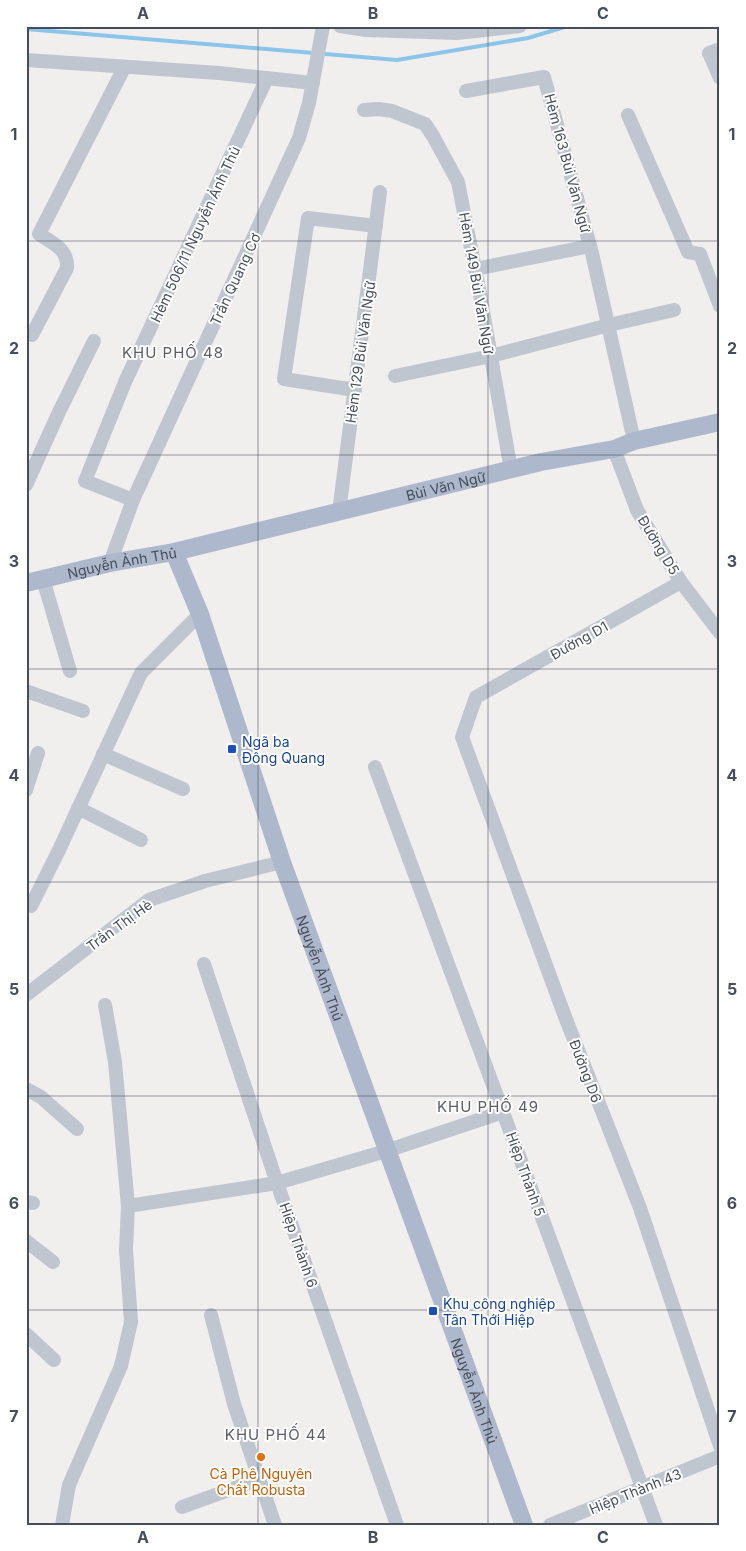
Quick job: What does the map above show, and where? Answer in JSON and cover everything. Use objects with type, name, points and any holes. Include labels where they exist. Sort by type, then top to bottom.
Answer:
[{"type":"main road","name":"Bùi Văn Ngữ","points":[[174,552],[511,470],[614,449],[634,441],[720,422]]},
{"type":"main road","name":"Nguyễn Ảnh Thủ","points":[[34,581],[110,563],[174,552],[200,614],[282,862],[524,1525]]},
{"type":"street","points":[[340,26],[366,30],[520,26]]},
{"type":"street","name":"Trần Quang Cơ","points":[[110,563],[133,500],[300,138],[314,78],[322,30]]},
{"type":"street","points":[[720,49],[709,53],[720,78]]},
{"type":"street","points":[[26,60],[268,78],[314,78]]},
{"type":"street","points":[[32,335],[67,268],[68,259],[64,252],[39,234],[124,68]]},
{"type":"street","name":"Hẻm 163 Bùi Văn Ngữ","points":[[466,91],[544,77],[590,246],[634,441]]},
{"type":"street","name":"Hẻm 506/11 Nguyễn Ảnh Thủ","points":[[133,500],[85,481],[126,382],[268,78]]},
{"type":"street","name":"Hẻm 149 Bùi Văn Ngữ","points":[[364,110],[379,109],[425,124],[458,182],[511,470]]},
{"type":"street","points":[[628,115],[688,252],[700,254],[720,306]]},
{"type":"street","name":"Hẻm 129 Bùi Văn Ngữ","points":[[338,512],[380,192]]},
{"type":"street","points":[[355,390],[284,379],[308,218],[376,226]]},
{"type":"street","points":[[475,269],[590,246]]},
{"type":"street","points":[[395,376],[491,356],[674,310]]},
{"type":"street","points":[[26,485],[94,340]]},
{"type":"street","name":"Đường D5","points":[[614,449],[638,510],[682,582],[720,633]]},
{"type":"street","points":[[34,581],[70,671]]},
{"type":"street","name":"Đường D1","points":[[476,697],[682,582]]},
{"type":"street","points":[[30,906],[141,673],[200,614]]},
{"type":"street","points":[[26,691],[83,712]]},
{"type":"street","name":"Đường D6","points":[[476,697],[462,737],[564,1014],[640,1208],[720,1446]]},
{"type":"street","points":[[26,790],[38,753]]},
{"type":"street","points":[[103,754],[183,789]]},
{"type":"street","name":"Hiệp Thành 5","points":[[375,768],[656,1525]]},
{"type":"street","points":[[78,808],[142,840]]},
{"type":"street","name":"Trần Thị Hè","points":[[26,995],[149,900],[205,881],[282,862]]},
{"type":"street","name":"Hiệp Thành 6","points":[[204,964],[277,1183],[397,1525]]},
{"type":"street","points":[[62,1525],[69,1485],[121,1366],[131,1322],[126,1250],[128,1206],[115,1062],[105,1005]]},
{"type":"street","points":[[26,1089],[41,1097],[77,1129]]},
{"type":"street","points":[[128,1206],[277,1183],[386,1151],[503,1112]]},
{"type":"street","points":[[26,1241],[53,1262]]},
{"type":"street","points":[[211,1315],[234,1404],[275,1525]]},
{"type":"street","points":[[26,1334],[54,1360]]},
{"type":"street","name":"Hiệp Thành 43","points":[[550,1525],[720,1456]]},
{"type":"street","points":[[182,1507],[259,1479]]},
{"type":"waterway","points":[[26,29],[397,60],[528,38],[568,26]]},
{"type":"place","name":"Ngã ba Đông Quang","points":[[232,749]]},
{"type":"place","name":"Khu công nghiệp Tân Thới Hiệp","points":[[433,1311]]},
{"type":"place","name":"Cà Phê Nguyên Chất Robusta","points":[[261,1457]]},
{"type":"district","name":"KHU PHỐ 48","points":[[173,352]]},
{"type":"district","name":"KHU PHỐ 49","points":[[488,1106]]},
{"type":"district","name":"KHU PHỐ 44","points":[[276,1434]]}]
